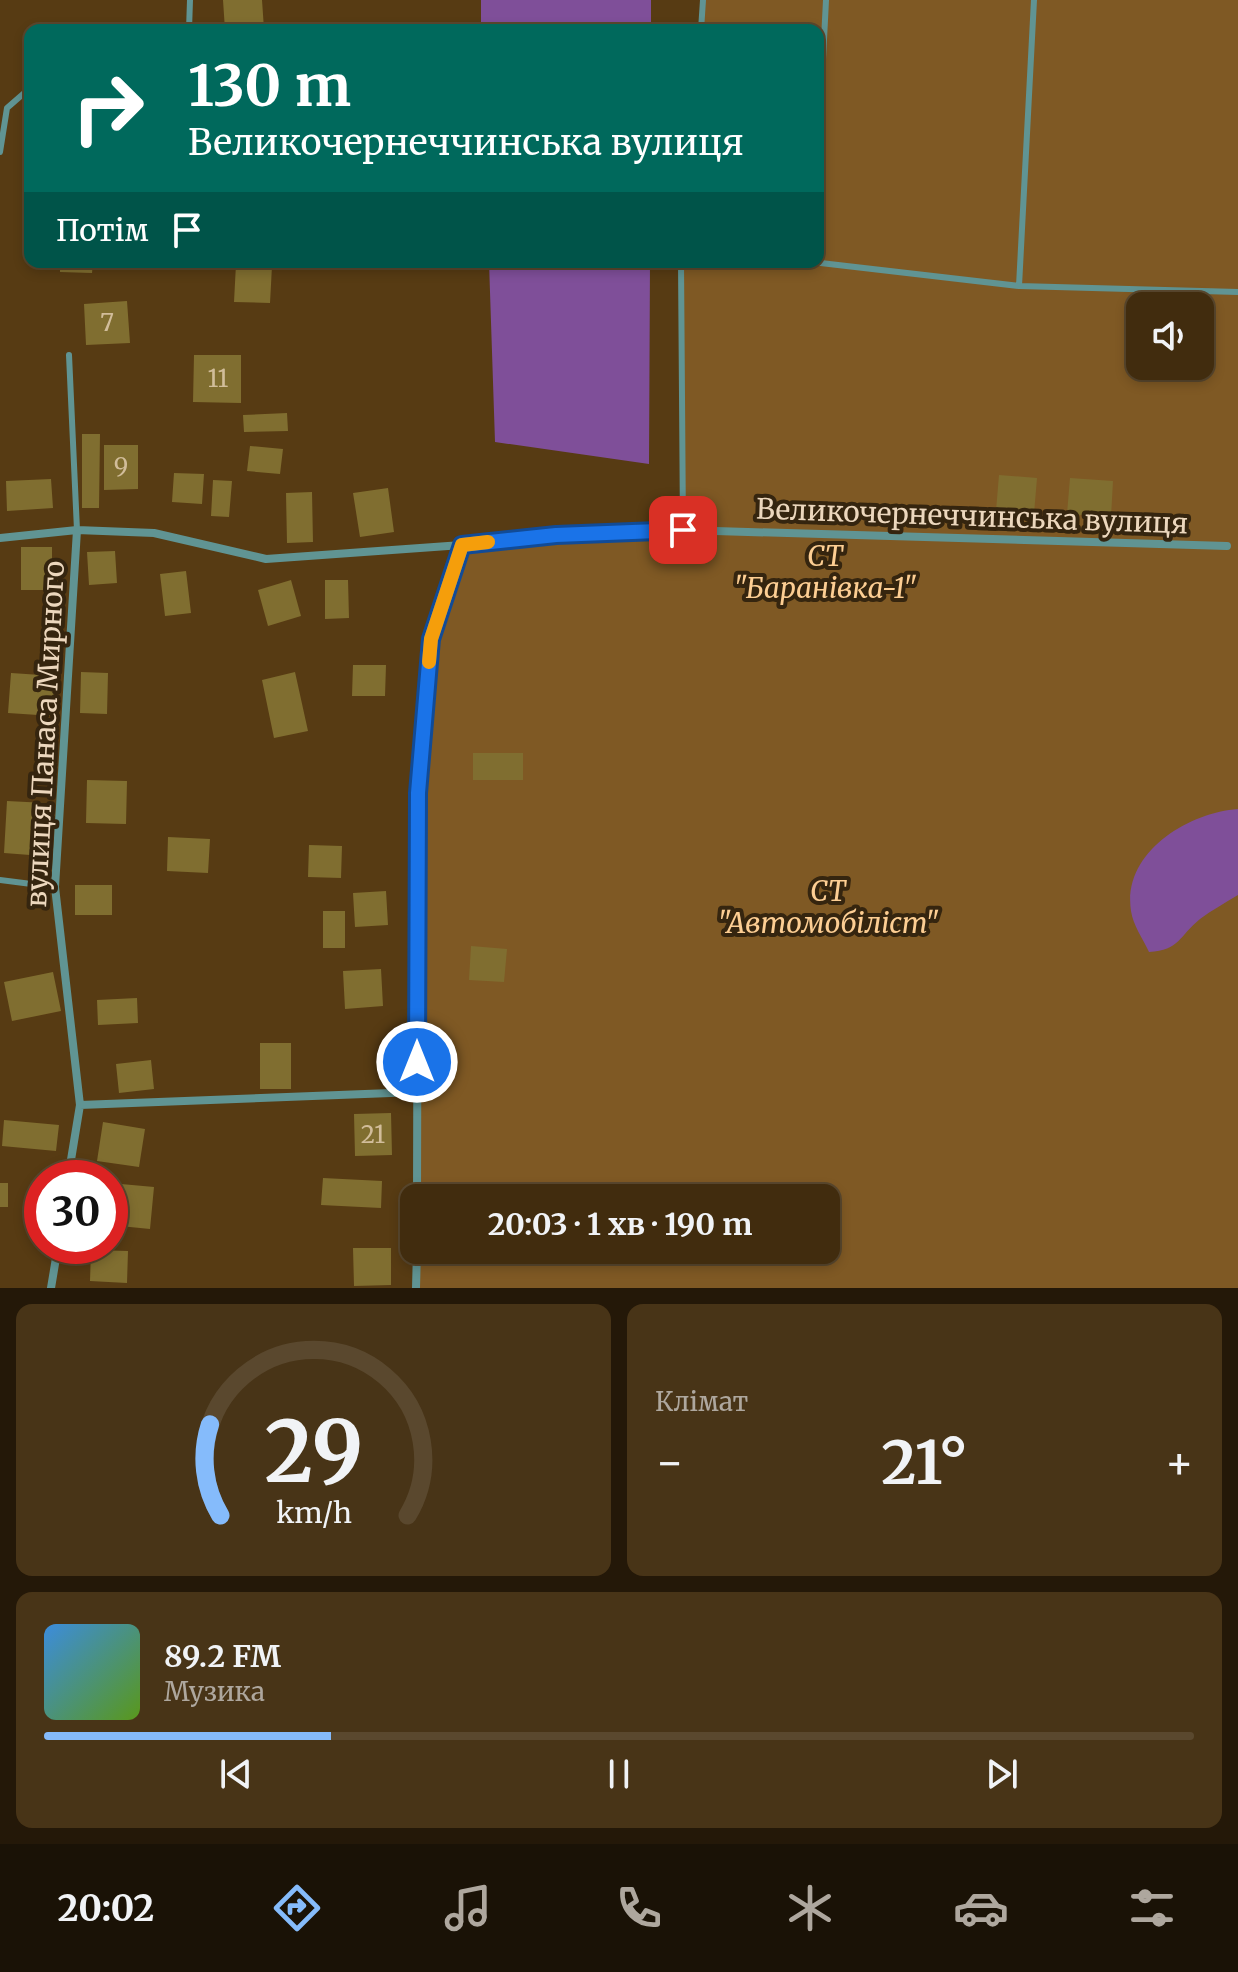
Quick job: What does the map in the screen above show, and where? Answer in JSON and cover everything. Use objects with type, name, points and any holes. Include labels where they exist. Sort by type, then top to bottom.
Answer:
[{"type":"street","name":"Великочернеччинська вулиця","points":[[0,538],[77,530],[154,533],[266,559],[556,535],[683,530],[1227,546]]},
{"type":"street","name":"вулиця Панаса Мирного","points":[[71,1160],[80,1105],[55,887],[77,530]]},
{"type":"street","points":[[417,1184],[418,793],[431,639],[462,545]]},
{"type":"street","points":[[80,1105],[417,1092]]},
{"type":"street","points":[[51,1288],[55,1264]]},
{"type":"street","points":[[416,1288],[417,1264]]},
{"type":"lane","points":[[189,24],[190,0]]},
{"type":"lane","points":[[701,24],[703,0]]},
{"type":"lane","points":[[824,40],[826,0]]},
{"type":"lane","points":[[1019,286],[1034,0]]},
{"type":"lane","points":[[0,152],[7,108],[24,93]]},
{"type":"lane","points":[[824,263],[1019,286],[1238,292]]},
{"type":"lane","points":[[681,268],[683,530]]},
{"type":"lane","points":[[69,355],[77,530]]},
{"type":"lane","points":[[1227,546],[1238,546]]},
{"type":"lane","points":[[0,880],[55,887]]},
{"type":"green space","points":[[703,0],[1238,0],[1238,1288],[416,1288],[417,1264],[840,1264],[840,1184],[417,1184],[418,793],[431,639],[462,545],[683,530],[681,268],[824,268],[824,24],[701,24]]},
{"type":"shaded area","points":[[481,0],[651,0],[651,24],[481,24]]},
{"type":"shaded area","points":[[489,268],[650,268],[649,464],[495,442]]},
{"type":"shaded area","points":[[1238,809],[1238,895],[1200,919],[1173,945],[1149,952],[1131,911],[1131,890],[1147,854],[1179,828],[1198,818]]},
{"type":"building","points":[[223,0],[262,0],[264,24],[225,24]]},
{"type":"building","points":[[60,268],[92,268],[92,273],[60,272]]},
{"type":"building","points":[[236,268],[272,268],[270,303],[234,302]]},
{"type":"building","points":[[127,301],[130,343],[86,345],[84,304]]},
{"type":"building","points":[[194,355],[241,355],[241,403],[193,402]]},
{"type":"building","points":[[287,413],[288,431],[244,432],[243,415]]},
{"type":"building","points":[[82,434],[100,434],[99,508],[82,508]]},
{"type":"building","points":[[104,445],[138,445],[138,489],[104,490]]},
{"type":"building","points":[[250,446],[283,449],[280,474],[247,471]]},
{"type":"building","points":[[174,473],[204,474],[202,504],[172,502]]},
{"type":"building","points":[[999,475],[1037,478],[1034,514],[996,511]]},
{"type":"building","points":[[1070,478],[1113,481],[1111,517],[1067,514]]},
{"type":"building","points":[[51,479],[53,508],[7,511],[6,481]]},
{"type":"building","points":[[213,480],[232,481],[229,517],[211,516]]},
{"type":"building","points":[[388,488],[394,532],[360,537],[353,493]]},
{"type":"building","points":[[312,492],[313,542],[287,543],[286,493]]},
{"type":"building","points":[[21,547],[52,547],[52,590],[21,590]]},
{"type":"building","points":[[115,551],[117,583],[89,585],[87,552]]},
{"type":"building","points":[[186,571],[191,613],[165,616],[160,574]]},
{"type":"building","points":[[291,580],[301,616],[268,626],[258,590]]},
{"type":"building","points":[[325,580],[348,580],[349,618],[325,619]]},
{"type":"building","points":[[353,665],[386,665],[385,696],[352,696]]},
{"type":"building","points":[[81,672],[108,673],[107,714],[80,713]]},
{"type":"building","points":[[295,672],[308,731],[274,738],[262,680]]},
{"type":"building","points":[[11,673],[56,676],[53,716],[8,713]]},
{"type":"building","points":[[473,753],[523,753],[523,780],[473,780]]},
{"type":"building","points":[[87,780],[127,781],[126,824],[86,823]]},
{"type":"building","points":[[7,801],[46,803],[43,856],[4,853]]},
{"type":"building","points":[[168,837],[210,839],[208,873],[167,871]]},
{"type":"building","points":[[309,845],[342,846],[341,878],[308,877]]},
{"type":"building","points":[[75,885],[112,885],[112,915],[75,915]]},
{"type":"building","points":[[386,891],[388,925],[355,927],[353,893]]},
{"type":"building","points":[[323,911],[345,911],[345,948],[323,948]]},
{"type":"building","points":[[471,946],[507,949],[504,982],[469,980]]},
{"type":"building","points":[[381,969],[383,1006],[345,1009],[343,971]]},
{"type":"building","points":[[53,972],[61,1011],[12,1021],[4,982]]},
{"type":"building","points":[[137,998],[138,1023],[98,1025],[97,1000]]},
{"type":"building","points":[[260,1043],[291,1043],[291,1089],[260,1089]]},
{"type":"building","points":[[151,1060],[154,1089],[119,1093],[116,1064]]},
{"type":"building","points":[[391,1113],[392,1155],[355,1156],[354,1114]]},
{"type":"building","points":[[4,1120],[59,1125],[56,1151],[2,1146]]},
{"type":"building","points":[[103,1122],[145,1129],[139,1167],[128,1165],[128,1160],[97,1160]]},
{"type":"building","points":[[323,1178],[382,1181],[381,1208],[321,1205]]},
{"type":"building","points":[[0,1183],[8,1183],[8,1207],[0,1207]]},
{"type":"building","points":[[128,1185],[154,1187],[150,1229],[128,1227]]},
{"type":"building","points":[[353,1248],[391,1248],[391,1285],[354,1286]]},
{"type":"building","points":[[91,1264],[128,1264],[127,1283],[90,1281]]},
{"type":"slow traffic","points":[[429,662],[431,639],[462,545],[488,542]]},
{"type":"route","points":[[417,1062],[418,793],[431,639],[462,545],[556,535],[683,530]]},
{"type":"park label","name":"СТ \"Баранівка-1\"","points":[[825,572]]},
{"type":"park label","name":"СТ \"Автомобіліст\"","points":[[828,907]]}]
